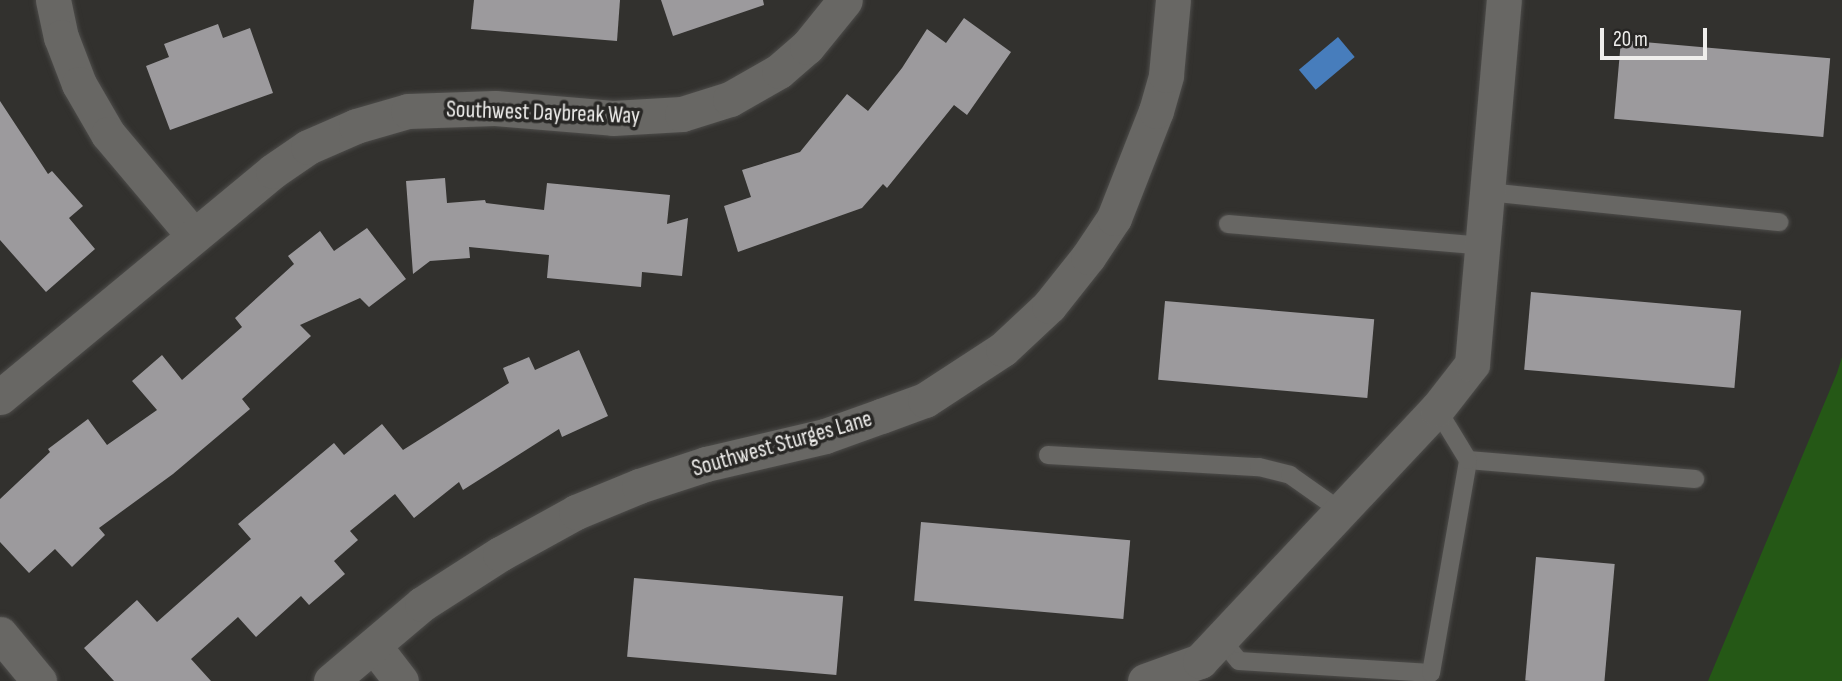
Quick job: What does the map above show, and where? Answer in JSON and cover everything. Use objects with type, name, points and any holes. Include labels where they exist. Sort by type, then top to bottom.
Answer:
[{"type":"street","points":[[53,0],[61,37],[79,84],[108,134],[194,236]]},
{"type":"street","name":"Southwest Daybreak Way","points":[[0,397],[273,171],[308,147],[356,127],[408,111],[495,108],[648,118],[682,114],[730,99],[779,71],[807,47],[845,0]]},
{"type":"street","name":"Southwest Sturges Lane","points":[[331,681],[422,604],[500,554],[576,512],[639,486],[706,464],[825,436],[925,400],[1003,349],[1049,306],[1088,257],[1114,218],[1156,110],[1166,75],[1173,0]]},
{"type":"street","points":[[1156,679],[1200,661],[1437,409],[1472,364],[1504,0]]},
{"type":"street","points":[[0,634],[39,681]]},
{"type":"street","points":[[374,646],[401,681]]},
{"type":"lane","points":[[1487,192],[1779,222]]},
{"type":"lane","points":[[1228,224],[1483,246]]},
{"type":"lane","points":[[1221,639],[1239,661],[1432,673],[1468,460],[1437,409]]},
{"type":"lane","points":[[1048,455],[1259,467],[1290,475],[1341,511]]},
{"type":"lane","points":[[1468,460],[1695,480]]},
{"type":"green space","points":[[1842,357],[1842,681],[1708,681],[1837,373]]},
{"type":"water","points":[[1338,37],[1355,57],[1316,90],[1299,70]]},
{"type":"building","points":[[474,0],[620,0],[617,41],[471,29]]},
{"type":"building","points":[[661,0],[763,0],[764,5],[673,36]]},
{"type":"building","points":[[964,18],[1011,52],[967,115],[954,105],[887,188],[883,184],[862,208],[738,252],[724,206],[751,197],[742,170],[800,152],[847,94],[868,111],[902,68],[927,29],[946,43]]},
{"type":"building","points":[[218,24],[223,38],[250,28],[273,93],[170,130],[146,66],[169,57],[164,44]]},
{"type":"building","points":[[1621,40],[1830,58],[1823,137],[1614,119]]},
{"type":"building","points":[[0,101],[48,174],[52,171],[83,206],[69,218],[95,249],[46,292],[0,240]]},
{"type":"building","points":[[445,178],[447,203],[485,200],[486,203],[544,210],[547,183],[670,195],[667,224],[688,218],[682,276],[642,272],[641,287],[547,278],[549,255],[469,247],[470,258],[430,261],[413,274],[406,181]]},
{"type":"building","points":[[367,228],[406,279],[369,307],[360,298],[300,325],[311,336],[242,399],[250,409],[173,474],[99,528],[105,535],[72,567],[55,549],[29,573],[0,542],[0,499],[50,452],[48,449],[88,419],[107,445],[157,410],[132,381],[162,355],[182,380],[242,327],[235,318],[294,264],[288,256],[320,231],[334,251]]},
{"type":"building","points":[[1531,292],[1741,310],[1734,388],[1524,370]]},
{"type":"building","points":[[1165,301],[1374,319],[1367,398],[1158,380]]},
{"type":"building","points":[[579,350],[608,416],[562,437],[559,429],[463,490],[459,482],[414,518],[395,494],[350,531],[358,540],[334,561],[345,574],[309,605],[301,596],[256,637],[238,617],[191,659],[211,681],[114,681],[84,648],[137,600],[157,622],[251,539],[238,524],[334,443],[344,455],[382,424],[403,450],[509,383],[503,368],[529,357],[535,370]]},
{"type":"building","points":[[921,522],[1130,540],[1123,619],[914,601]]},
{"type":"building","points":[[1536,557],[1615,564],[1604,681],[1525,681]]},
{"type":"building","points":[[634,578],[843,596],[836,675],[627,657]]}]
